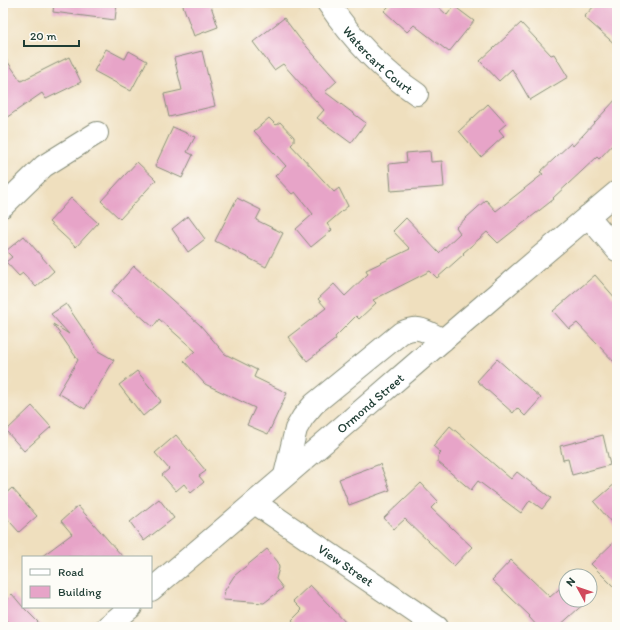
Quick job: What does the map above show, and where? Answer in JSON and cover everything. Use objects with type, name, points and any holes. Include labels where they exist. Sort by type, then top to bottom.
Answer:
[{"type":"street","name":"Watercart Court","points":[[328,3],[352,35],[374,60],[396,80],[417,94]]},
{"type":"street","points":[[3,206],[44,166],[97,133]]},
{"type":"street","name":"Ormond Street","points":[[152,589],[617,192]]},
{"type":"street","points":[[588,216],[617,250]]},
{"type":"street","points":[[285,475],[296,429],[303,417],[314,404],[400,333],[411,328],[419,328],[443,340]]},
{"type":"street","name":"View Street","points":[[254,503],[437,627]]},
{"type":"street","points":[[107,627],[130,608]]},
{"type":"building","points":[[54,3],[117,3],[115,20],[53,12]]},
{"type":"building","points":[[182,3],[210,3],[218,27],[194,36]]},
{"type":"building","points":[[392,3],[434,3],[447,15],[454,6],[474,21],[449,52],[414,25],[407,32],[384,11]]},
{"type":"building","points":[[597,3],[617,3],[617,46],[584,17]]},
{"type":"building","points":[[284,18],[300,39],[337,81],[325,92],[366,123],[351,143],[317,118],[324,110],[283,64],[274,70],[253,42]]},
{"type":"building","points":[[521,23],[551,55],[554,54],[568,77],[530,100],[512,69],[499,81],[480,61]]},
{"type":"building","points":[[106,49],[125,59],[129,51],[147,61],[131,91],[94,71]]},
{"type":"building","points":[[202,51],[215,106],[169,117],[164,94],[182,90],[174,58]]},
{"type":"building","points":[[3,55],[21,81],[69,57],[81,82],[46,99],[42,93],[3,120]]},
{"type":"building","points":[[617,98],[617,140],[599,159],[597,157],[553,198],[554,199],[498,243],[487,232],[437,278],[430,271],[373,300],[376,303],[359,319],[356,316],[335,337],[336,339],[307,361],[288,337],[326,308],[318,299],[334,284],[345,296],[368,274],[366,270],[410,249],[393,231],[406,218],[439,253],[460,233],[456,227],[486,200],[496,211],[543,174],[540,172],[571,143],[573,146]]},
{"type":"building","points":[[488,104],[506,124],[499,130],[504,136],[481,157],[459,131]]},
{"type":"building","points":[[269,118],[276,125],[280,122],[294,137],[294,142],[291,145],[334,192],[339,188],[348,206],[327,224],[332,230],[311,247],[296,229],[313,214],[295,192],[292,194],[275,176],[286,166],[254,131]]},
{"type":"building","points":[[173,127],[195,137],[187,152],[193,155],[182,178],[155,166]]},
{"type":"building","points":[[430,151],[431,162],[442,161],[444,187],[391,191],[389,164],[407,162],[406,153]]},
{"type":"building","points":[[137,162],[156,180],[120,219],[101,201]]},
{"type":"building","points":[[71,198],[98,223],[76,247],[49,222]]},
{"type":"building","points":[[237,198],[261,210],[256,220],[283,233],[266,267],[215,241]]},
{"type":"building","points":[[188,216],[205,239],[188,252],[172,229]]},
{"type":"building","points":[[24,236],[54,271],[36,287],[23,273],[19,276],[6,262],[12,257],[6,251]]},
{"type":"building","points":[[134,266],[200,325],[225,354],[257,370],[254,377],[287,393],[268,434],[247,425],[255,408],[205,384],[184,361],[195,351],[159,319],[153,327],[112,291]]},
{"type":"building","points":[[595,275],[617,300],[617,365],[577,323],[569,329],[553,311]]},
{"type":"building","points":[[66,304],[98,351],[114,360],[85,409],[58,393],[78,360],[53,324],[69,334],[51,314]]},
{"type":"building","points":[[497,359],[541,398],[525,416],[517,408],[513,413],[477,381]]},
{"type":"building","points":[[137,371],[161,401],[143,416],[119,385]]},
{"type":"building","points":[[32,406],[51,427],[24,451],[6,431]]},
{"type":"building","points":[[450,426],[511,479],[517,472],[551,498],[542,509],[530,500],[521,513],[478,481],[471,490],[438,462],[438,456],[441,453],[433,446]]},
{"type":"building","points":[[176,435],[206,471],[199,476],[204,482],[191,493],[184,484],[176,491],[162,475],[169,469],[155,453]]},
{"type":"building","points":[[603,435],[610,465],[572,475],[568,459],[563,460],[560,446]]},
{"type":"building","points":[[380,464],[390,490],[349,505],[339,479]]},
{"type":"building","points":[[617,482],[617,529],[594,502]]},
{"type":"building","points":[[421,483],[438,501],[431,508],[472,547],[454,566],[405,519],[394,529],[384,518]]},
{"type":"building","points":[[12,488],[37,516],[19,532],[3,514],[3,496]]},
{"type":"building","points":[[159,499],[174,518],[144,541],[130,522]]},
{"type":"building","points":[[78,506],[122,556],[42,556],[72,534],[61,521]]},
{"type":"building","points":[[617,539],[617,590],[598,571],[598,568],[595,568],[591,564]]},
{"type":"building","points":[[267,549],[278,562],[279,568],[276,579],[283,588],[264,603],[223,600],[225,590],[234,576]]},
{"type":"building","points":[[511,560],[550,597],[558,590],[558,608],[579,608],[558,627],[538,627],[529,617],[530,616],[492,580]]},
{"type":"building","points":[[310,585],[350,627],[298,627],[292,620],[302,610],[293,601]]},
{"type":"building","points":[[12,594],[22,606],[22,608],[24,608],[43,627],[12,627],[3,617],[3,603]]}]
